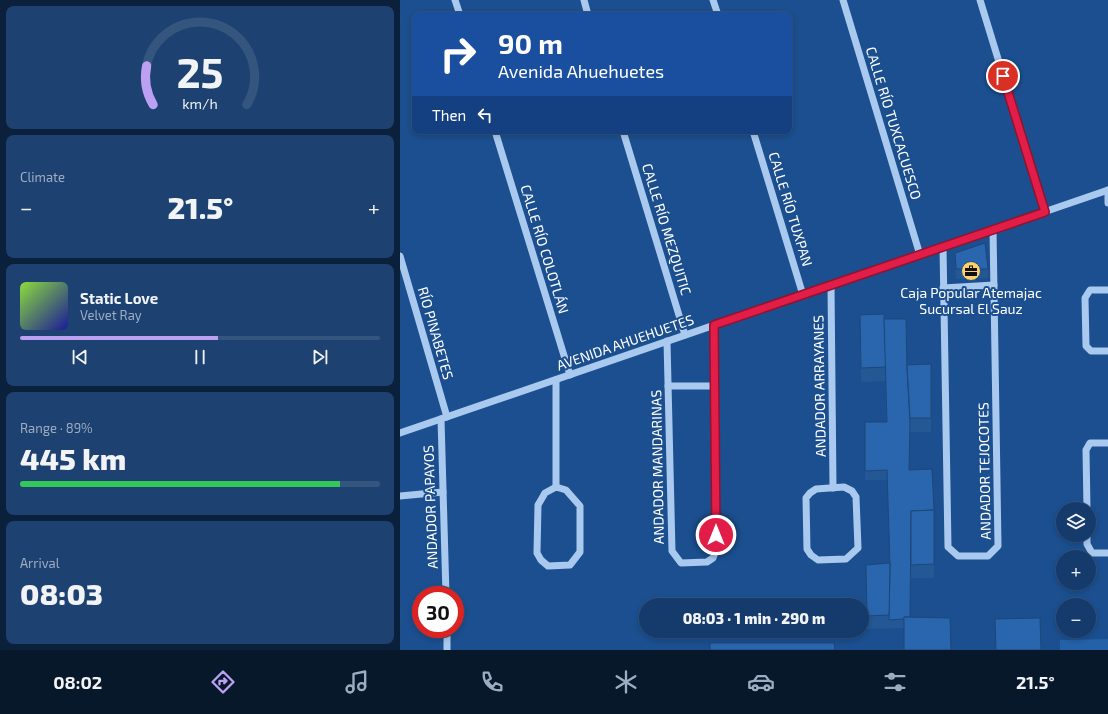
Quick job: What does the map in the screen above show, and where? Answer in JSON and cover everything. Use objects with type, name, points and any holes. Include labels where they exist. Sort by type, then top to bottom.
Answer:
[{"type":"street","points":[[455,0],[459,12]]},
{"type":"street","points":[[584,0],[587,12]]},
{"type":"street","points":[[713,0],[717,12]]},
{"type":"street","name":"CALLE RÍO TUXCACUESCO","points":[[842,0],[920,255]]},
{"type":"street","points":[[980,0],[1045,212]]},
{"type":"street","name":"CALLE RÍO COLOTLÁN","points":[[496,134],[570,375]]},
{"type":"street","name":"CALLE RÍO MEZQUITIC","points":[[624,134],[685,335]]},
{"type":"street","name":"CALLE RÍO TUXPAN","points":[[754,134],[803,295]]},
{"type":"street","points":[[1108,190],[1108,203]]},
{"type":"street","name":"AVENIDA AHUEHUETES","points":[[400,433],[1108,190]]},
{"type":"street","name":"ANDADOR TEJOCOTES","points":[[943,247],[948,546],[958,556],[988,556],[998,546],[993,229]]},
{"type":"street","name":"RÍO PINABETES","points":[[400,256],[444,418]]},
{"type":"street","name":"ANDADOR ARRAYANES","points":[[831,285],[834,488]]},
{"type":"street","points":[[943,288],[994,285]]},
{"type":"street","points":[[1108,290],[1090,290],[1086,298],[1086,346],[1091,351],[1108,351]]},
{"type":"street","name":"ANDADOR MANDARINAS","points":[[667,341],[672,551],[681,563],[707,562],[713,558],[716,550],[714,325]]},
{"type":"street","points":[[556,380],[556,487]]},
{"type":"street","points":[[668,386],[715,386]]},
{"type":"street","name":"ANDADOR PAPAYOS","points":[[444,418],[443,492],[446,586]]},
{"type":"street","points":[[1087,502],[1086,450],[1090,442],[1108,442]]},
{"type":"street","points":[[556,487],[566,490],[580,506],[580,552],[570,565],[548,566],[541,560],[537,553],[538,505],[545,494],[556,487]]},
{"type":"street","points":[[844,487],[852,491],[856,498],[858,548],[846,559],[818,560],[811,555],[807,549],[806,498],[816,489],[834,488],[844,487]]},
{"type":"street","points":[[400,496],[443,492]]},
{"type":"street","points":[[1087,542],[1092,553],[1108,553]]},
{"type":"street","points":[[447,638],[447,650]]},
{"type":"shaded area","points":[[1108,639],[1108,650],[1060,650],[1060,640]]},
{"type":"building","points":[[985,243],[988,269],[956,269],[955,253]]},
{"type":"building","points":[[884,314],[886,367],[861,368],[860,315]]},
{"type":"building","points":[[884,319],[906,319],[910,422],[909,470],[932,469],[934,510],[911,511],[910,617],[889,620],[890,566],[887,470],[865,471],[865,422],[887,422]]},
{"type":"building","points":[[931,364],[931,418],[910,418],[907,365]]},
{"type":"building","points":[[934,510],[934,564],[911,565],[911,511]]},
{"type":"building","points":[[890,563],[889,615],[869,616],[869,598],[867,598],[866,565]]},
{"type":"building","points":[[904,617],[950,618],[951,650],[904,650]]},
{"type":"building","points":[[1040,618],[1041,650],[996,650],[995,619]]},
{"type":"building","points":[[710,643],[834,643],[835,650],[710,650]]},
{"type":"place","name":"Caja Popular Atemajac Sucursal El Sauz","points":[[971,271]]},
{"type":"route","points":[[716,535],[714,325],[1045,212],[1003,76]]}]
